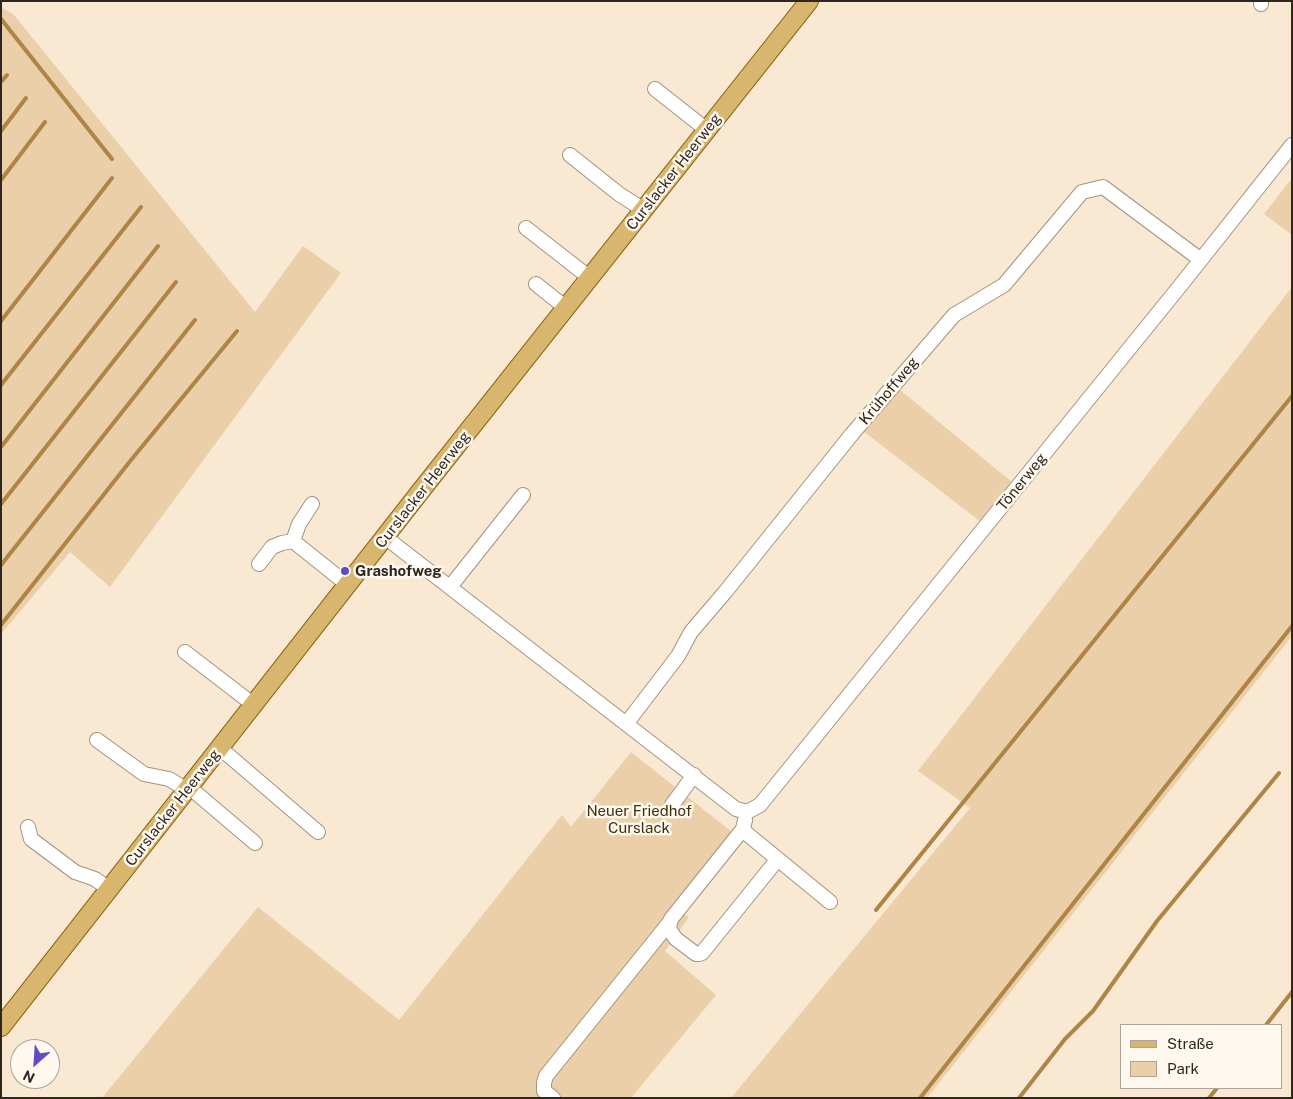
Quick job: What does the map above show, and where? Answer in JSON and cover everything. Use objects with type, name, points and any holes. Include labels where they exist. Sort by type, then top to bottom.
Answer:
[{"type":"main road","name":"Curslacker Heerweg","points":[[1,1027],[809,1]]},
{"type":"street","points":[[655,89],[707,130]]},
{"type":"street","name":"Tönerweg","points":[[747,812],[760,806],[1292,145]]},
{"type":"street","points":[[570,155],[644,210]]},
{"type":"street","name":"Krühoffweg","points":[[626,724],[678,656],[691,632],[852,434],[954,315],[1004,285],[1082,192],[1103,187],[1201,260]]},
{"type":"street","points":[[526,228],[590,278]]},
{"type":"street","points":[[536,284],[566,308]]},
{"type":"street","points":[[450,588],[523,495]]},
{"type":"street","points":[[293,541],[299,524],[312,504]]},
{"type":"street","points":[[385,537],[736,809],[747,812],[743,828],[546,1076],[544,1090],[553,1098]]},
{"type":"street","points":[[259,564],[272,547],[293,541]]},
{"type":"street","points":[[293,541],[348,585]]},
{"type":"street","points":[[186,652],[254,705]]},
{"type":"street","points":[[97,740],[144,774],[168,779],[188,788],[255,843]]},
{"type":"street","points":[[220,748],[318,832]]},
{"type":"street","points":[[672,805],[694,775]]},
{"type":"street","points":[[28,827],[31,839],[75,872],[95,879],[109,889]]},
{"type":"street","points":[[743,828],[746,833],[777,860],[830,902]]},
{"type":"street","points":[[669,923],[670,932],[676,939],[699,954],[777,860]]},
{"type":"green space","points":[[1,7],[14,15],[255,312],[303,246],[341,273],[110,587],[70,552],[1,634]]},
{"type":"green space","points":[[1292,178],[1292,235],[1264,214]]},
{"type":"green space","points":[[1292,287],[1292,636],[927,1098],[731,1098],[970,808],[918,771]]},
{"type":"green space","points":[[894,385],[1018,487],[986,526],[858,427]]},
{"type":"green space","name":"Neuer Friedhof Curslack","points":[[631,752],[732,832],[672,908],[689,917],[665,951],[716,995],[631,1098],[102,1098],[258,907],[399,1020],[562,815],[571,827]]},
{"type":"waterway","points":[[1,19],[112,159]]},
{"type":"waterway","points":[[1,82],[7,75]]},
{"type":"waterway","points":[[1,131],[26,98]]},
{"type":"waterway","points":[[1,180],[45,122]]},
{"type":"waterway","points":[[1,321],[112,178]]},
{"type":"waterway","points":[[1,385],[141,207]]},
{"type":"waterway","points":[[1,447],[158,246]]},
{"type":"waterway","points":[[1,504],[176,282]]},
{"type":"waterway","points":[[1,565],[195,320]]},
{"type":"waterway","points":[[1,625],[131,460],[237,331]]},
{"type":"waterway","points":[[876,910],[1292,396]]},
{"type":"waterway","points":[[920,1098],[1292,626]]},
{"type":"waterway","points":[[1019,1098],[1065,1039],[1093,1011],[1157,921],[1279,773]]},
{"type":"waterway","points":[[1267,1024],[1292,992]]},
{"type":"waterway","points":[[1209,1098],[1216,1089]]},
{"type":"place","name":"Grashofweg","points":[[345,571]]}]
